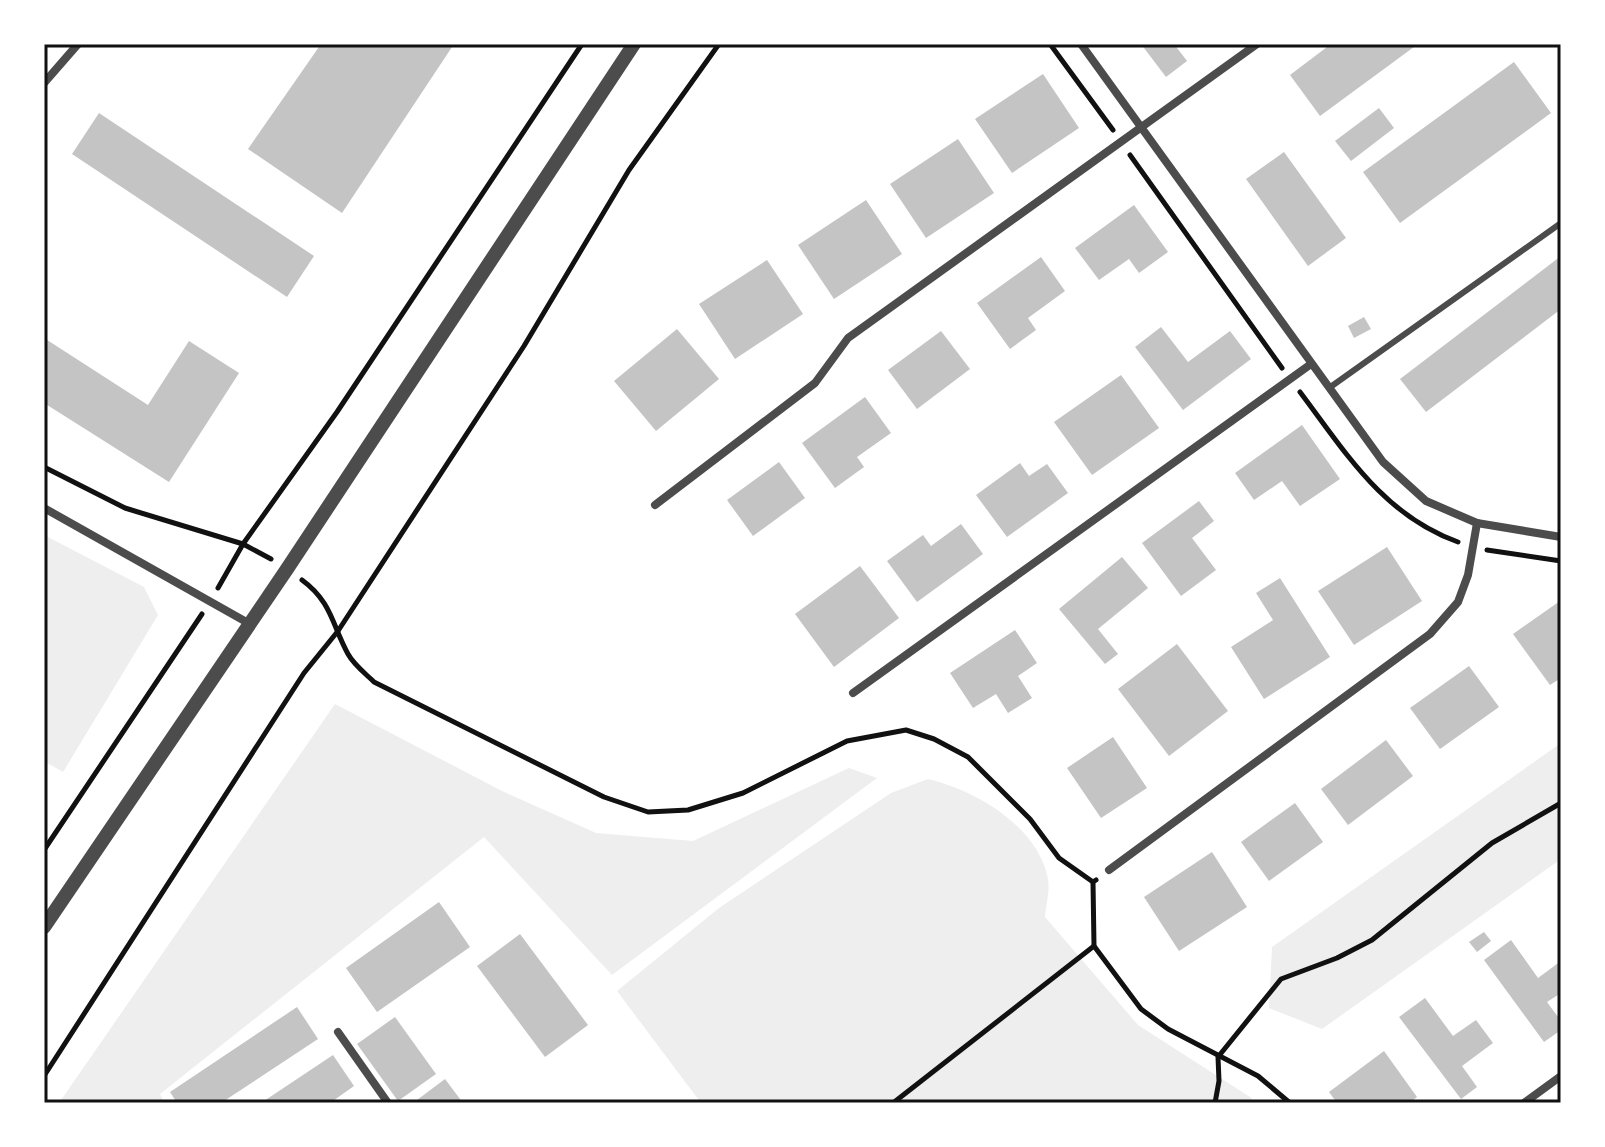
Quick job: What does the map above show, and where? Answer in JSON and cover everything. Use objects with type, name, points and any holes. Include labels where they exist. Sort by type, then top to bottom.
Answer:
[{"type":"street","points":[[44,83],[78,44]]},
{"type":"street","points":[[44,927],[287,569],[634,44]]},
{"type":"street","points":[[1081,44],[1383,462],[1426,501],[1477,523],[1561,537]]},
{"type":"street","points":[[655,505],[815,383],[848,338],[1257,44]]},
{"type":"street","points":[[853,693],[1311,364]]},
{"type":"street","points":[[44,508],[250,624]]},
{"type":"street","points":[[1109,870],[1430,634],[1458,602],[1468,575],[1477,523]]},
{"type":"street","points":[[338,1032],[388,1103]]},
{"type":"street","points":[[1524,1103],[1561,1076]]},
{"type":"lane","points":[[1329,388],[1561,223]]},
{"type":"path","points":[[44,850],[210,601],[243,544],[337,412],[582,44]]},
{"type":"path","points":[[44,1076],[304,673],[338,631],[524,346],[629,170],[719,44]]},
{"type":"path","points":[[44,467],[125,508],[243,544],[287,569],[316,590],[331,611],[349,657],[374,682],[604,797],[648,812],[688,810],[743,793],[847,741],[906,730],[934,739],[968,757],[1030,819],[1059,858],[1093,882]]},
{"type":"path","points":[[1215,1103],[1219,1081],[1218,1057],[1281,979],[1337,958],[1372,940],[1492,843],[1561,803]]},
{"type":"path","points":[[1093,882],[1109,870]]},
{"type":"path","points":[[1093,882],[1094,946],[1141,1009],[1168,1029],[1258,1076],[1290,1103]]},
{"type":"path","points":[[893,1103],[1094,946]]},
{"type":"shaded area","points":[[44,535],[144,587],[158,615],[63,772],[44,761]]},
{"type":"shaded area","points":[[335,704],[502,791],[596,833],[693,841],[849,768],[877,778],[612,975],[484,837],[160,1094],[164,1103],[59,1103]]},
{"type":"shaded area","points":[[1561,743],[1561,859],[1322,1029],[1269,1008],[1272,947]]},
{"type":"shaded area","points":[[928,779],[984,802],[1018,827],[1042,860],[1048,879],[1045,917],[1138,1025],[1255,1103],[701,1103],[617,991],[719,908],[891,793]]},
{"type":"building","points":[[321,44],[454,44],[342,213],[248,149]]},
{"type":"building","points":[[1141,44],[1174,44],[1187,61],[1166,77]]},
{"type":"building","points":[[1331,44],[1418,44],[1320,116],[1290,75]]},
{"type":"building","points":[[1514,62],[1551,113],[1400,223],[1363,172]]},
{"type":"building","points":[[1043,74],[1079,128],[1012,173],[975,119]]},
{"type":"building","points":[[1379,108],[1394,128],[1351,161],[1335,141]]},
{"type":"building","points":[[99,113],[314,256],[287,297],[72,154]]},
{"type":"building","points":[[958,139],[994,193],[926,238],[890,184]]},
{"type":"building","points":[[1284,152],[1346,238],[1308,266],[1246,179]]},
{"type":"building","points":[[866,200],[902,254],[834,299],[798,245]]},
{"type":"building","points":[[1134,205],[1168,252],[1139,273],[1129,259],[1099,280],[1075,248]]},
{"type":"building","points":[[1561,256],[1561,309],[1426,412],[1400,379]]},
{"type":"building","points":[[1041,257],[1065,291],[1028,318],[1036,330],[1010,349],[977,303]]},
{"type":"building","points":[[767,260],[803,314],[735,359],[699,304]]},
{"type":"building","points":[[1364,317],[1371,329],[1354,338],[1348,326]]},
{"type":"building","points":[[1161,327],[1188,362],[1230,331],[1251,359],[1183,410],[1135,347]]},
{"type":"building","points":[[677,329],[719,379],[656,431],[614,381]]},
{"type":"building","points":[[941,331],[970,369],[917,409],[888,370]]},
{"type":"building","points":[[44,338],[148,405],[189,341],[239,373],[169,482],[44,403]]},
{"type":"building","points":[[1121,375],[1159,428],[1092,475],[1054,422]]},
{"type":"building","points":[[865,397],[891,433],[857,457],[864,467],[835,488],[802,443]]},
{"type":"building","points":[[1302,425],[1340,479],[1300,506],[1282,481],[1254,500],[1235,473]]},
{"type":"building","points":[[779,462],[805,498],[753,536],[727,500]]},
{"type":"building","points":[[1020,463],[1029,476],[1047,464],[1068,493],[1007,537],[976,495]]},
{"type":"building","points":[[1199,501],[1214,521],[1192,538],[1216,570],[1181,596],[1142,543]]},
{"type":"building","points":[[961,524],[983,554],[917,602],[887,561],[923,535],[931,546]]},
{"type":"building","points":[[1387,547],[1422,601],[1354,645],[1318,591]]},
{"type":"building","points":[[1122,557],[1148,588],[1098,629],[1118,654],[1105,664],[1059,609]]},
{"type":"building","points":[[860,566],[899,618],[834,667],[795,614]]},
{"type":"building","points":[[1280,578],[1330,657],[1264,699],[1231,647],[1273,620],[1256,593]]},
{"type":"building","points":[[1560,601],[1561,678],[1550,685],[1513,634]]},
{"type":"building","points":[[1015,630],[1037,663],[1018,676],[1032,698],[1008,713],[996,694],[973,708],[950,673]]},
{"type":"building","points":[[1177,644],[1228,711],[1169,756],[1118,689]]},
{"type":"building","points":[[1469,666],[1499,707],[1440,749],[1410,708]]},
{"type":"building","points":[[1113,737],[1147,788],[1101,818],[1067,768]]},
{"type":"building","points":[[1386,740],[1413,776],[1348,825],[1321,789]]},
{"type":"building","points":[[1295,803],[1323,842],[1269,881],[1241,842]]},
{"type":"building","points":[[1212,852],[1247,907],[1179,951],[1144,897]]},
{"type":"building","points":[[439,902],[470,947],[377,1012],[346,968]]},
{"type":"building","points":[[1484,932],[1491,941],[1477,952],[1469,942]]},
{"type":"building","points":[[520,934],[588,1025],[545,1057],[477,966]]},
{"type":"building","points":[[1511,940],[1538,978],[1561,961],[1561,993],[1547,1002],[1561,1021],[1561,1030],[1544,1042],[1484,960]]},
{"type":"building","points":[[1425,998],[1453,1036],[1476,1020],[1493,1043],[1462,1066],[1477,1087],[1461,1099],[1399,1017]]},
{"type":"building","points":[[297,1007],[318,1039],[221,1103],[177,1103],[170,1092]]},
{"type":"building","points":[[395,1017],[436,1074],[398,1101],[357,1044]]},
{"type":"building","points":[[1384,1051],[1417,1097],[1409,1103],[1337,1103],[1329,1092]]},
{"type":"building","points":[[333,1055],[354,1086],[330,1103],[261,1103]]},
{"type":"building","points":[[445,1079],[463,1103],[413,1103]]}]
